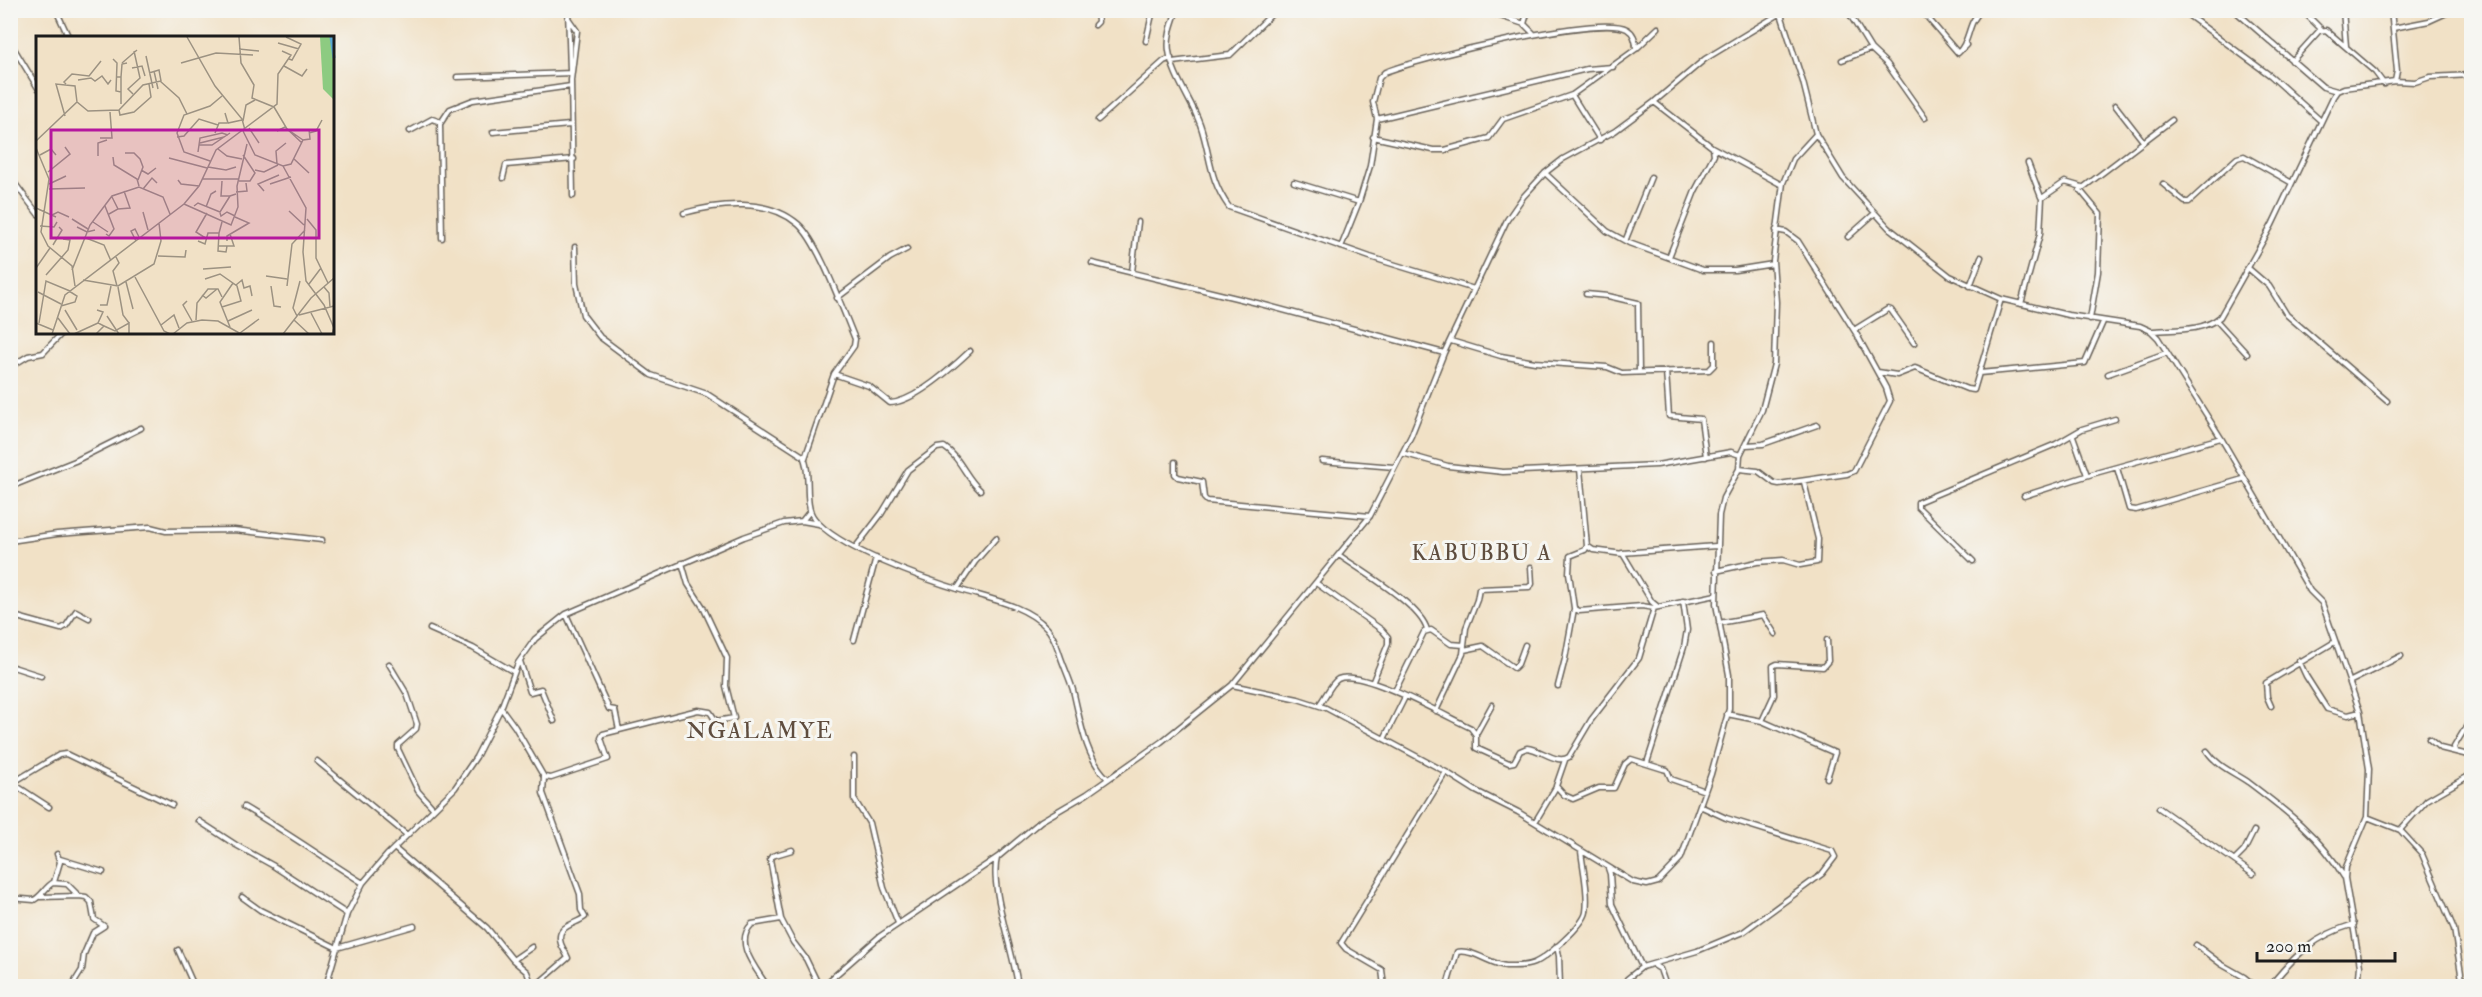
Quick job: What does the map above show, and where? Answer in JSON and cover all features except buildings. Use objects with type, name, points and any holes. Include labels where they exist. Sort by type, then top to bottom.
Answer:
[{"type":"street","points":[[56,10],[68,36]]},
{"type":"street","points":[[568,10],[568,57],[572,73]]},
{"type":"street","points":[[1095,25],[1098,22],[1097,10]]},
{"type":"street","points":[[1146,41],[1153,10]]},
{"type":"street","points":[[1177,10],[1168,43],[1171,60],[1200,123],[1212,176],[1229,207],[1341,247],[1474,289]]},
{"type":"street","points":[[1098,120],[1164,62],[1230,55],[1276,10]]},
{"type":"street","points":[[1482,10],[1524,24],[1533,33]]},
{"type":"street","points":[[1524,24],[1528,10]]},
{"type":"street","points":[[1847,10],[1871,49],[1887,63],[1924,118]]},
{"type":"street","points":[[1921,10],[1958,53],[1966,45],[1972,20],[1982,10]]},
{"type":"street","points":[[2181,10],[2271,76],[2321,121]]},
{"type":"street","points":[[2234,10],[2323,87],[2337,91]]},
{"type":"street","points":[[2302,10],[2322,30],[2330,32],[2382,78],[2384,84]]},
{"type":"street","points":[[2343,10],[2346,46]]},
{"type":"street","points":[[2391,10],[2396,81]]},
{"type":"street","points":[[2393,28],[2430,21],[2453,10]]},
{"type":"street","points":[[792,850],[772,856],[770,859],[781,919],[793,942],[807,959],[821,987],[865,948],[898,923],[998,857],[1041,821],[1087,794],[1179,729],[1232,685],[1370,516],[1402,453],[1444,353],[1507,220],[1523,197],[1545,174],[1572,154],[1600,140],[1654,102],[1705,59],[1783,12],[1816,134],[1843,178],[1889,228],[1943,271],[1970,286],[2001,299],[2021,304],[2103,322],[2136,325],[2151,331],[2158,338],[2221,438],[2310,591],[2322,603],[2360,712],[2369,769],[2367,817],[2346,867],[2345,878],[2360,966],[2358,987]]},
{"type":"street","points":[[568,18],[577,31],[571,86],[573,196]]},
{"type":"street","points":[[1341,247],[1370,166],[1377,119],[1373,102],[1379,78],[1385,72],[1533,33],[1584,26],[1626,28],[1632,33],[1636,49]]},
{"type":"street","points":[[1373,137],[1433,150],[1445,150],[1490,138],[1503,119],[1572,95],[1614,67],[1658,28]]},
{"type":"street","points":[[2292,61],[2322,30]]},
{"type":"street","points":[[10,42],[36,85]]},
{"type":"street","points":[[1842,60],[1871,49]]},
{"type":"street","points":[[1377,119],[1587,69],[1614,67]]},
{"type":"street","points":[[457,77],[572,73]]},
{"type":"street","points":[[2151,331],[2201,327],[2216,320],[2228,306],[2337,91],[2396,81],[2415,82],[2430,77],[2472,75]]},
{"type":"street","points":[[442,238],[441,122],[450,109],[472,100],[571,86]]},
{"type":"street","points":[[1572,95],[1600,140]]},
{"type":"street","points":[[1654,102],[1719,151],[1782,185]]},
{"type":"street","points":[[2115,105],[2143,141]]},
{"type":"street","points":[[410,131],[432,119],[441,122]]},
{"type":"street","points":[[2082,187],[2172,120]]},
{"type":"street","points":[[493,132],[537,126],[570,125]]},
{"type":"street","points":[[1232,685],[1319,705],[1535,822],[1639,885],[1658,882],[1681,858],[1705,791],[1727,714],[1730,685],[1716,595],[1720,507],[1739,469],[1740,455],[1762,410],[1774,364],[1776,302],[1773,264],[1782,185],[1793,159],[1816,134]]},
{"type":"street","points":[[1713,147],[1714,155]]},
{"type":"street","points":[[1669,257],[1695,191],[1714,155],[1719,151]]},
{"type":"street","points":[[2163,184],[2184,202],[2190,202],[2241,156],[2247,157],[2292,183]]},
{"type":"street","points":[[503,178],[506,165],[574,159]]},
{"type":"street","points":[[2021,304],[2040,234],[2042,198],[2028,162]]},
{"type":"street","points":[[1545,174],[1607,231],[1626,239],[1629,243],[1706,270],[1735,270],[1773,264]]},
{"type":"street","points":[[10,177],[36,211]]},
{"type":"street","points":[[1626,239],[1651,177]]},
{"type":"street","points":[[1294,182],[1359,202]]},
{"type":"street","points":[[2042,198],[2065,182],[2082,187]]},
{"type":"street","points":[[2082,187],[2082,195],[2100,214],[2097,272],[2090,319]]},
{"type":"street","points":[[684,213],[710,207],[759,206],[776,210],[798,224],[806,233],[827,271],[855,339],[854,346],[834,374],[805,459],[810,511],[820,524],[855,548],[957,589],[995,600],[1026,613],[1047,628],[1056,640],[1094,760],[1107,778]]},
{"type":"street","points":[[1848,237],[1875,213]]},
{"type":"street","points":[[1132,272],[1138,222]]},
{"type":"street","points":[[1739,469],[1758,471],[1779,484],[1847,474],[1859,466],[1890,401],[1886,388],[1854,330],[1798,241],[1786,232],[1776,230]]},
{"type":"street","points":[[575,247],[576,284],[583,315],[600,337],[651,375],[707,394],[800,453],[805,459]]},
{"type":"street","points":[[837,298],[890,258],[907,249]]},
{"type":"street","points":[[1970,286],[1981,257]]},
{"type":"street","points":[[1092,263],[1444,353]]},
{"type":"street","points":[[2248,268],[2269,286],[2287,315],[2387,401]]},
{"type":"street","points":[[1586,294],[1638,303],[1639,372]]},
{"type":"street","points":[[1877,372],[1897,375],[1915,368],[1971,391],[1976,387],[2001,299]]},
{"type":"street","points":[[1854,330],[1888,309],[1914,343]]},
{"type":"street","points":[[2216,320],[2247,354]]},
{"type":"street","points":[[1980,373],[2085,363],[2103,322]]},
{"type":"street","points":[[10,367],[28,356],[43,353],[61,334]]},
{"type":"street","points":[[1451,341],[1500,356],[1535,362],[1607,367],[1622,373],[1713,368],[1714,342]]},
{"type":"street","points":[[834,374],[868,386],[890,403],[899,403],[937,379],[970,351]]},
{"type":"street","points":[[2108,374],[2166,354]]},
{"type":"street","points":[[1666,371],[1668,413],[1674,417],[1701,419],[1706,457]]},
{"type":"street","points":[[1973,561],[1918,507],[1918,502],[2073,436],[2082,429],[2115,419]]},
{"type":"street","points":[[1746,445],[1763,444],[1817,425]]},
{"type":"street","points":[[10,487],[75,461],[141,428]]},
{"type":"street","points":[[2073,436],[2087,475]]},
{"type":"street","points":[[2024,496],[2087,475],[2221,438]]},
{"type":"street","points":[[855,548],[882,513],[908,470],[937,448],[944,447],[950,450],[970,482],[980,490]]},
{"type":"street","points":[[1402,453],[1448,466],[1503,472],[1657,465],[1731,452],[1740,455]]},
{"type":"street","points":[[1322,461],[1394,467]]},
{"type":"street","points":[[1175,462],[1175,474],[1178,477],[1202,482],[1204,498],[1207,501],[1370,516]]},
{"type":"street","points":[[2117,468],[2129,509],[2136,510],[2243,479]]},
{"type":"street","points":[[1580,469],[1587,546]]},
{"type":"street","points":[[1716,571],[1764,561],[1783,560],[1800,565],[1817,562],[1818,540],[1804,482]]},
{"type":"street","points":[[802,521],[810,511]]},
{"type":"street","points":[[326,987],[347,914],[363,883],[394,848],[455,788],[471,765],[501,708],[519,660],[535,639],[566,614],[682,563],[774,526],[802,521],[820,524]]},
{"type":"street","points":[[10,541],[57,534],[150,527],[166,531],[234,530],[322,540]]},
{"type":"street","points":[[957,589],[975,562],[996,538]]},
{"type":"street","points":[[1587,546],[1593,550]]},
{"type":"street","points":[[1582,551],[1587,546]]},
{"type":"street","points":[[1558,686],[1574,608],[1570,560],[1572,554],[1593,550],[1621,553],[1717,546]]},
{"type":"street","points":[[1535,822],[1556,786],[1565,760],[1569,757],[1590,720],[1639,658],[1653,606],[1621,553]]},
{"type":"street","points":[[1339,555],[1405,600],[1424,622],[1427,630],[1451,644],[1464,648],[1483,646],[1514,668],[1518,664],[1525,645]]},
{"type":"street","points":[[854,640],[876,558]]},
{"type":"street","points":[[544,777],[551,778],[608,759],[601,738],[603,734],[698,710],[710,712],[716,721],[734,718],[726,686],[728,658],[704,608],[688,584],[682,563]]},
{"type":"street","points":[[1436,711],[1464,648],[1466,628],[1480,587],[1529,587],[1532,584],[1531,567]]},
{"type":"street","points":[[1316,583],[1382,630],[1388,637],[1388,644],[1373,681]]},
{"type":"street","points":[[1574,608],[1579,611],[1653,606],[1716,595]]},
{"type":"street","points":[[1647,763],[1684,647],[1687,630],[1683,601]]},
{"type":"street","points":[[10,615],[61,628],[66,626],[76,611],[89,618]]},
{"type":"street","points":[[566,614],[609,709],[615,710],[620,730]]},
{"type":"street","points":[[1719,623],[1763,615],[1775,634]]},
{"type":"street","points":[[430,629],[473,648],[514,672]]},
{"type":"street","points":[[1395,692],[1420,638],[1427,630]]},
{"type":"street","points":[[1762,721],[1774,695],[1773,666],[1777,664],[1823,667],[1828,661],[1827,640]]},
{"type":"street","points":[[2271,706],[2267,697],[2266,682],[2333,643]]},
{"type":"street","points":[[2350,681],[2401,656]]},
{"type":"street","points":[[519,660],[530,692],[541,689],[554,721]]},
{"type":"street","points":[[2299,661],[2327,709],[2348,715],[2360,712]]},
{"type":"street","points":[[389,664],[407,694],[417,724],[416,729],[398,745],[398,749],[418,791],[433,808]]},
{"type":"street","points":[[10,666],[41,676]]},
{"type":"street","points":[[1319,705],[1337,680],[1343,678],[1373,681],[1472,728],[1476,735]]},
{"type":"street","points":[[1384,739],[1405,697]]},
{"type":"street","points":[[1492,705],[1476,735],[1476,748],[1509,763],[1514,762],[1520,751],[1527,748],[1559,760],[1565,760]]},
{"type":"street","points":[[394,848],[487,928],[513,960],[522,966],[531,983],[539,983],[568,958],[561,944],[560,934],[565,926],[585,917],[581,910],[580,894],[543,794],[544,777],[515,727],[501,708]]},
{"type":"street","points":[[1727,714],[1762,721],[1835,753],[1827,778]]},
{"type":"street","points":[[2455,751],[2454,747],[2472,717]]},
{"type":"street","points":[[2429,739],[2440,748],[2472,756]]},
{"type":"street","points":[[2207,751],[2215,761],[2246,781],[2310,832],[2326,849],[2345,878]]},
{"type":"street","points":[[50,807],[11,783],[59,755],[66,754],[172,805]]},
{"type":"street","points":[[854,757],[854,799],[869,823],[884,888],[898,923]]},
{"type":"street","points":[[1556,786],[1564,795],[1573,799],[1599,788],[1614,788],[1629,760],[1647,763],[1666,770],[1671,779],[1705,791]]},
{"type":"street","points":[[317,761],[407,835]]},
{"type":"street","points":[[1384,987],[1382,970],[1346,949],[1341,943],[1446,772]]},
{"type":"street","points":[[2400,830],[2427,800],[2472,774]]},
{"type":"street","points":[[1626,987],[1629,977],[1642,967],[1697,951],[1743,932],[1822,873],[1835,857],[1832,851],[1726,818],[1700,806]]},
{"type":"street","points":[[244,807],[284,830],[363,883]]},
{"type":"street","points":[[2159,808],[2253,874]]},
{"type":"street","points":[[2367,817],[2400,830],[2422,854],[2454,929],[2463,987]]},
{"type":"street","points":[[199,820],[347,914]]},
{"type":"street","points":[[2234,860],[2244,851],[2254,831]]},
{"type":"street","points":[[1448,987],[1457,952],[1466,951],[1496,964],[1519,966],[1539,961],[1557,946],[1585,916],[1586,893],[1581,850]]},
{"type":"street","points":[[53,883],[60,862],[58,856],[103,872]]},
{"type":"street","points":[[998,857],[995,865],[996,885],[1018,987]]},
{"type":"street","points":[[1607,867],[1610,874],[1614,911],[1642,967]]},
{"type":"street","points":[[40,897],[46,886],[53,883],[67,884],[79,896]]},
{"type":"street","points":[[10,898],[34,900],[40,897],[79,896],[86,897],[91,902],[94,919],[104,926],[93,933],[84,954],[82,970],[72,987]]},
{"type":"street","points":[[242,897],[260,909],[338,948],[414,926]]},
{"type":"street","points":[[767,987],[744,946],[743,937],[752,924],[781,919]]},
{"type":"street","points":[[2270,987],[2292,959],[2311,943],[2336,929],[2354,924]]},
{"type":"street","points":[[2196,945],[2221,964],[2244,976],[2255,987]]},
{"type":"street","points":[[1557,946],[1560,956],[1560,987]]},
{"type":"street","points":[[513,960],[532,947]]},
{"type":"street","points":[[178,950],[194,987]]},
{"type":"street","points":[[1654,965],[1660,969],[1666,987]]},
{"type":"district","name":"KABUBBU A","points":[[1482,553]]},
{"type":"district","name":"NGALAMYE","points":[[760,731]]}]
